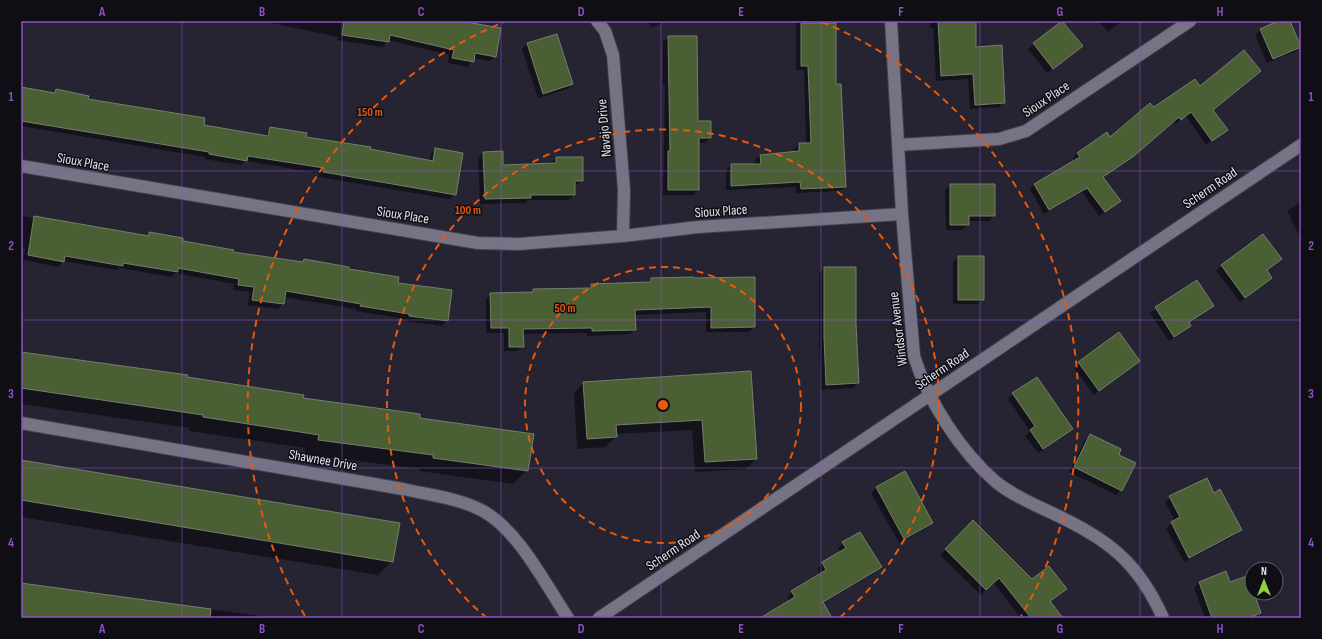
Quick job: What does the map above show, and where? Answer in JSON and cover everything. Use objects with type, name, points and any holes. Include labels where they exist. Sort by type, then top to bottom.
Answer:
[{"type":"street","name":"Navajo Drive","points":[[597,21],[605,31],[613,55],[624,190],[623,236]]},
{"type":"street","name":"Windsor Avenue","points":[[891,21],[902,214],[914,356],[920,375],[959,444],[996,482],[1022,498],[1081,527],[1109,544],[1136,571],[1148,588],[1164,618]]},
{"type":"street","name":"Sioux Place","points":[[898,145],[999,139],[1026,131],[1190,21]]},
{"type":"street","name":"Scherm Road","points":[[599,618],[1301,145]]},
{"type":"street","name":"Sioux Place","points":[[21,166],[478,243],[519,244],[623,236],[698,227],[902,214]]},
{"type":"street","name":"Shawnee Drive","points":[[21,423],[403,489],[460,502],[482,511],[501,524],[517,541],[568,618]]},
{"type":"building","points":[[344,21],[460,21],[501,28],[496,57],[475,53],[474,62],[452,58],[454,50],[390,35],[389,42],[342,35]]},
{"type":"building","points":[[938,21],[976,21],[976,47],[1002,45],[1005,103],[975,105],[973,74],[941,76]]},
{"type":"building","points":[[1062,21],[1083,46],[1053,69],[1033,43]]},
{"type":"building","points":[[1278,21],[1290,21],[1301,47],[1273,59],[1260,29]]},
{"type":"building","points":[[801,23],[836,23],[836,84],[841,84],[846,187],[801,189],[800,182],[731,186],[731,164],[761,164],[760,155],[799,151],[799,143],[811,143],[808,66],[801,66]]},
{"type":"building","points":[[557,34],[573,84],[543,94],[527,43]]},
{"type":"building","points":[[668,36],[697,36],[698,121],[711,121],[711,138],[699,138],[699,190],[668,190],[668,151],[670,151]]},
{"type":"building","points":[[1244,50],[1261,71],[1213,110],[1228,130],[1212,141],[1191,112],[1181,120],[1179,117],[1134,156],[1103,177],[1121,201],[1105,212],[1087,188],[1049,210],[1034,184],[1080,157],[1077,153],[1107,132],[1110,137],[1150,103],[1154,107],[1195,79],[1200,86]]},
{"type":"building","points":[[21,87],[55,93],[56,89],[89,96],[88,99],[205,118],[204,125],[268,136],[270,127],[307,133],[306,137],[371,147],[370,149],[433,161],[435,148],[463,153],[456,195],[323,172],[324,168],[248,156],[247,161],[209,154],[209,152],[21,121]]},
{"type":"building","points":[[503,151],[503,165],[556,163],[556,157],[583,157],[583,181],[575,181],[575,195],[531,195],[531,198],[485,199],[483,152]]},
{"type":"building","points":[[950,184],[995,184],[995,216],[969,216],[969,225],[950,225]]},
{"type":"building","points":[[34,216],[149,236],[149,232],[183,238],[183,241],[234,250],[233,252],[303,262],[304,259],[349,267],[349,269],[399,277],[398,283],[452,290],[448,321],[409,316],[409,314],[360,306],[361,304],[286,291],[284,304],[252,300],[254,287],[238,285],[239,279],[178,268],[178,272],[123,263],[123,266],[65,256],[64,262],[28,255]]},
{"type":"building","points":[[1263,234],[1282,259],[1267,270],[1272,278],[1245,298],[1221,265]]},
{"type":"building","points":[[958,256],[984,256],[984,300],[958,300]]},
{"type":"building","points":[[824,267],[856,267],[856,324],[859,383],[826,385]]},
{"type":"building","points":[[755,277],[755,327],[711,328],[711,307],[635,310],[636,330],[592,331],[592,328],[523,329],[524,347],[509,347],[509,328],[491,328],[490,293],[533,292],[533,289],[591,288],[591,284],[651,282],[651,278]]},
{"type":"building","points":[[1197,280],[1214,306],[1189,322],[1191,326],[1174,337],[1155,307]]},
{"type":"building","points":[[1119,332],[1140,361],[1099,391],[1078,362]]},
{"type":"building","points":[[21,352],[188,375],[187,377],[304,395],[303,398],[420,414],[420,418],[534,434],[528,471],[433,458],[433,455],[318,440],[319,435],[203,417],[203,415],[21,388]]},
{"type":"building","points":[[751,371],[757,459],[705,462],[702,420],[616,425],[617,437],[587,439],[583,382]]},
{"type":"building","points":[[1037,377],[1073,429],[1043,449],[1030,430],[1035,426],[1012,393]]},
{"type":"building","points":[[1090,434],[1121,449],[1119,455],[1136,463],[1122,491],[1074,467]]},
{"type":"building","points":[[21,460],[400,523],[393,562],[21,500]]},
{"type":"building","points":[[905,471],[933,523],[904,539],[876,487]]},
{"type":"building","points":[[1207,478],[1214,493],[1220,489],[1242,530],[1189,558],[1171,522],[1180,517],[1169,496]]},
{"type":"building","points":[[973,520],[1032,579],[1049,566],[1067,589],[1050,601],[1063,618],[1031,618],[999,578],[986,590],[945,549]]},
{"type":"building","points":[[860,532],[882,567],[823,602],[832,618],[760,618],[795,597],[791,591],[826,570],[822,562],[846,548],[842,542]]},
{"type":"building","points":[[1226,571],[1230,582],[1244,577],[1244,601],[1257,601],[1261,613],[1249,618],[1212,618],[1199,582]]},
{"type":"building","points":[[21,583],[211,609],[210,618],[21,618]]}]
